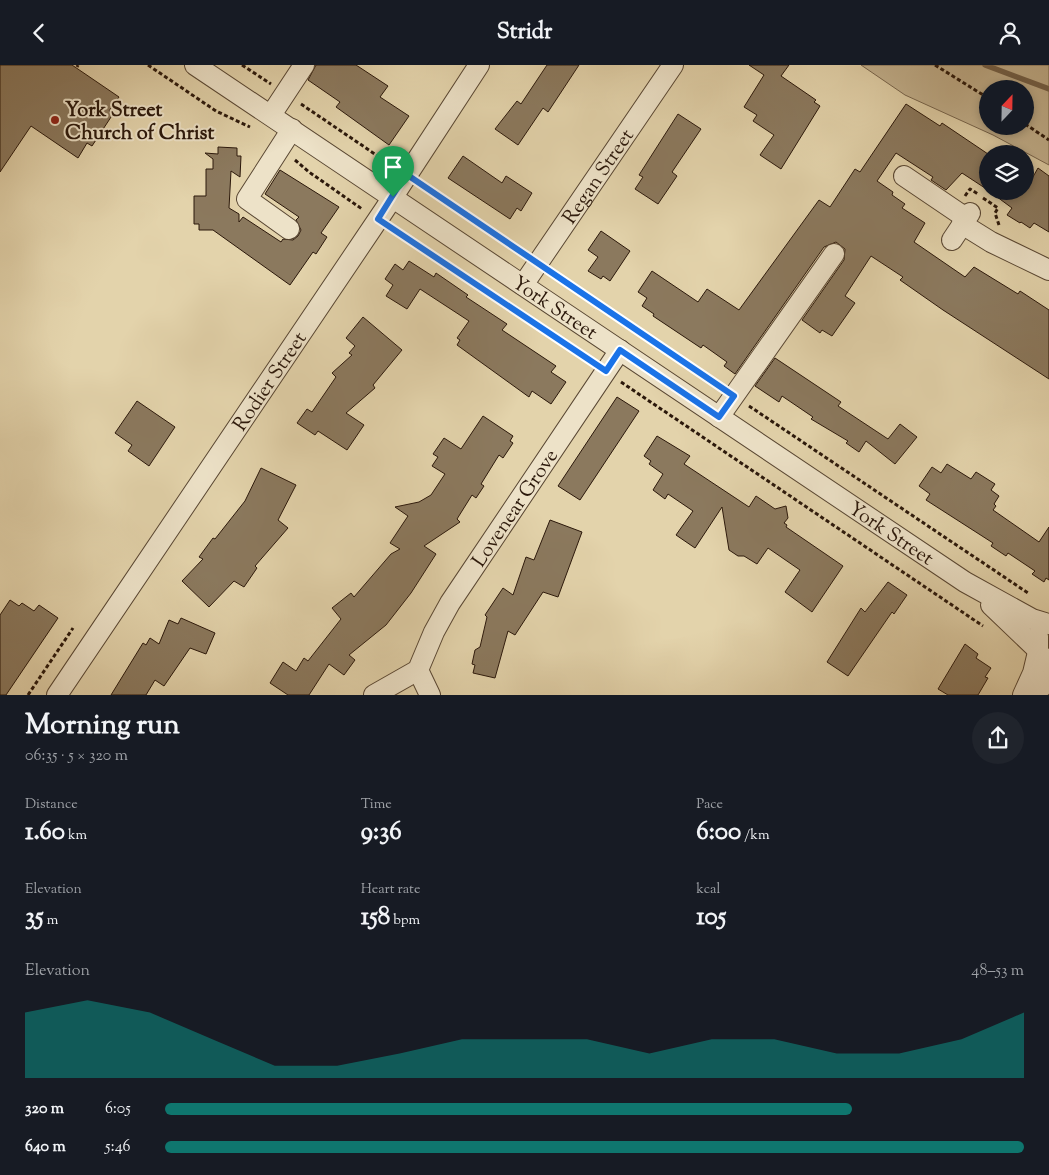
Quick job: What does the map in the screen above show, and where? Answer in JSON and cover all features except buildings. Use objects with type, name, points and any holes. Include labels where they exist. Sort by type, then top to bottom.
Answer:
[{"type":"street","name":"York Street","points":[[195,65],[965,582],[1032,619],[1049,624]]},
{"type":"street","points":[[271,115],[304,65]]},
{"type":"street","name":"Rodier Street","points":[[57,695],[393,197],[406,174],[479,65]]},
{"type":"street","name":"Regan Street","points":[[523,285],[673,65]]},
{"type":"street","points":[[289,229],[247,199],[292,129]]},
{"type":"street","points":[[904,176],[991,242],[1049,271]]},
{"type":"street","points":[[719,417],[834,254]]},
{"type":"street","name":"Lovenear Grove","points":[[418,670],[434,632],[450,603],[620,350]]},
{"type":"street","name":"York Street","points":[[965,582],[1041,655]]},
{"type":"street","points":[[1023,695],[1041,655],[1039,633],[1049,624]]},
{"type":"street","points":[[374,695],[418,670],[430,695]]},
{"type":"street","points":[[1033,695],[1049,680]]},
{"type":"path","points":[[242,65],[1034,597]]},
{"type":"path","points":[[935,65],[979,92]]},
{"type":"path","points":[[1034,130],[1049,140]]},
{"type":"path","points":[[962,220],[970,189],[998,208],[995,213],[999,225],[1008,229]]},
{"type":"path","points":[[378,219],[989,629]]},
{"type":"path","points":[[28,695],[74,628]]},
{"type":"shaded area","points":[[861,65],[1049,65],[1049,165],[1034,157],[1034,145],[1012,145],[993,135],[1034,135],[1034,80],[979,80],[979,129],[905,95]]},
{"type":"waterway","points":[[985,65],[1049,89]]},
{"type":"place","name":"York Street Church of Christ","points":[[55,120]]},
{"type":"route","points":[[406,174],[734,396],[719,417],[620,350],[606,371],[378,219],[393,197],[406,174]]}]
